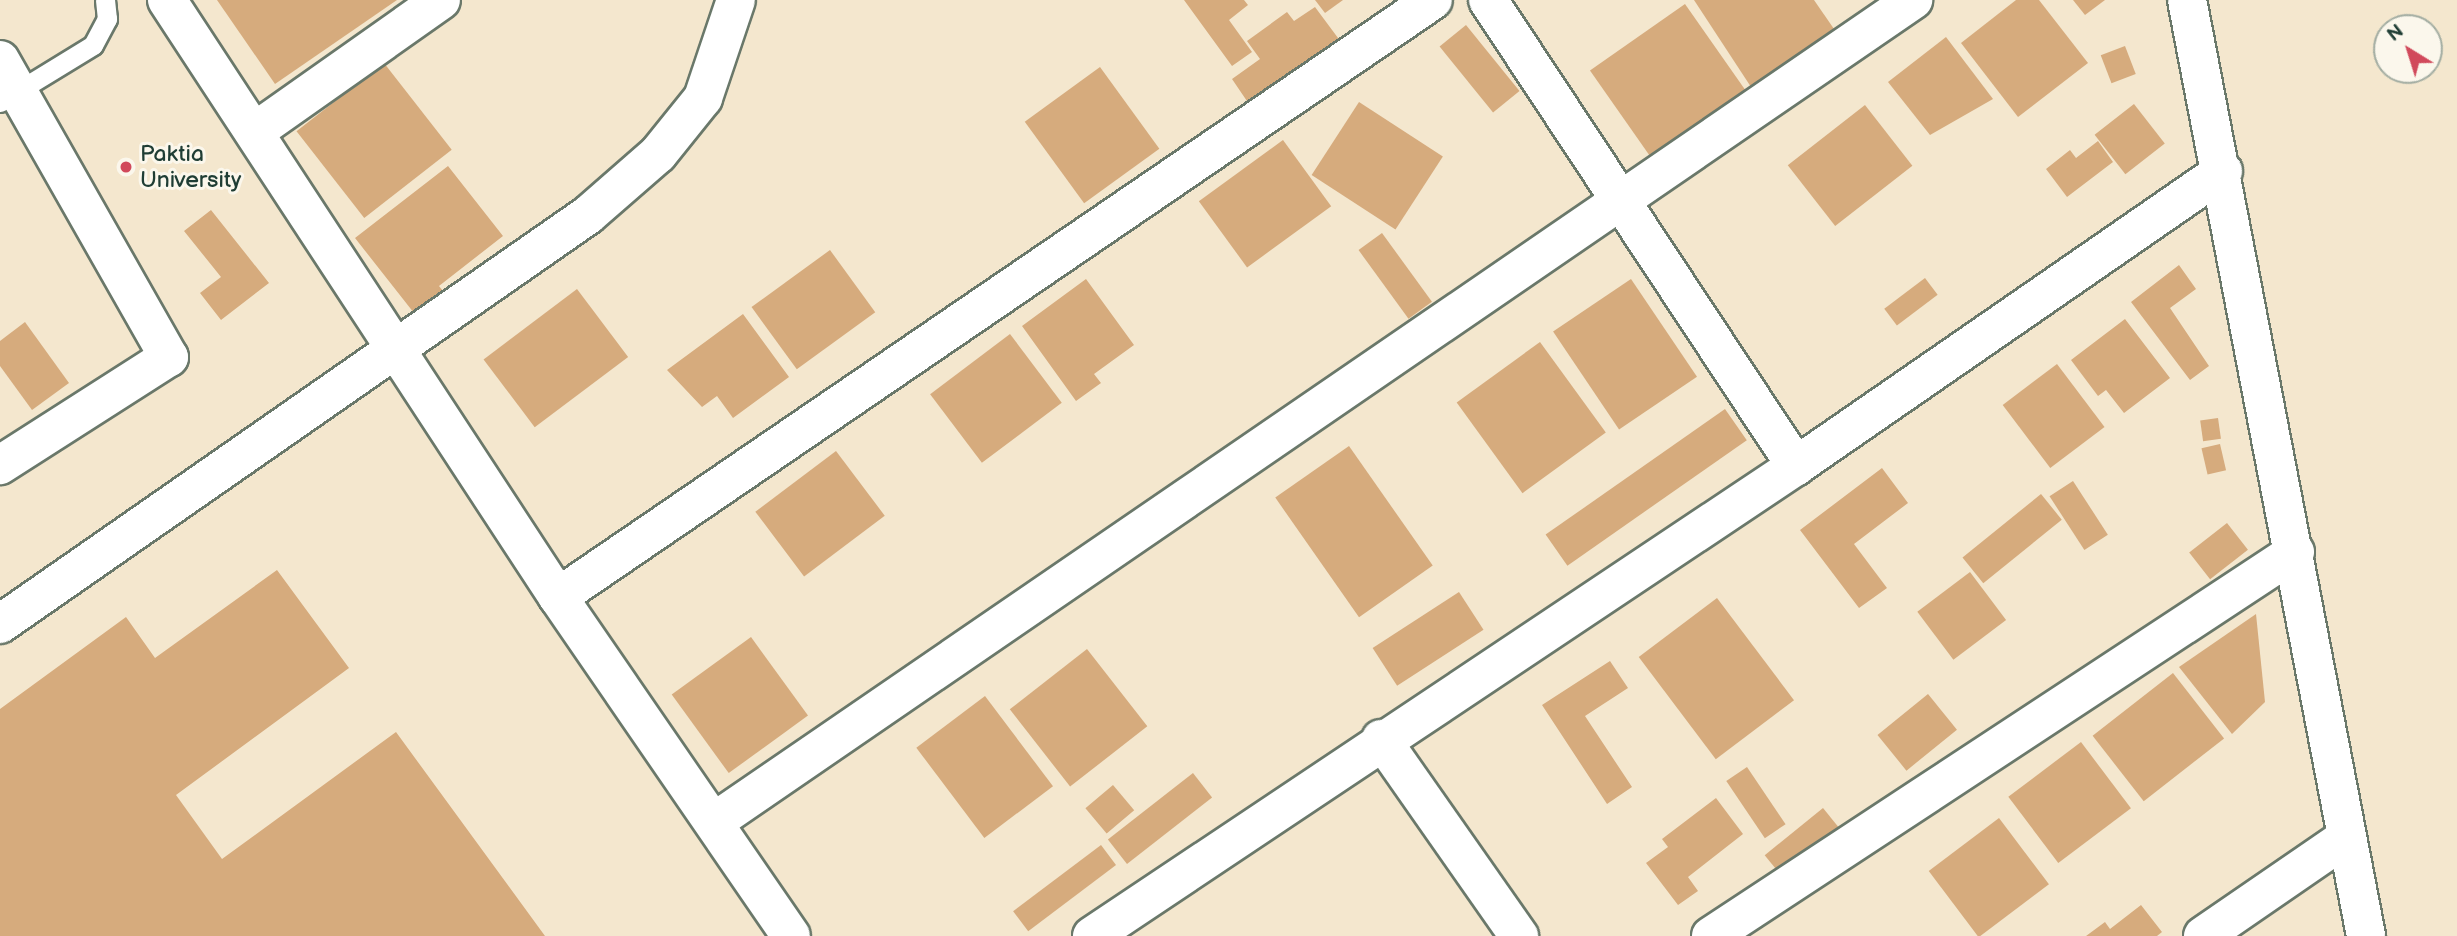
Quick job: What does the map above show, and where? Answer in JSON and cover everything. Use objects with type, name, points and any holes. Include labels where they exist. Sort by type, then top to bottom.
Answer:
[{"type":"street","points":[[167,0],[257,130],[397,353],[558,597],[791,936]]},
{"type":"street","points":[[257,130],[441,0]]},
{"type":"street","points":[[0,624],[397,353],[588,215],[658,154],[703,98],[736,0]]},
{"type":"street","points":[[558,597],[1433,0]]},
{"type":"street","points":[[1488,0],[1618,205],[1796,466]]},
{"type":"street","points":[[714,822],[1618,205],[1863,14],[1913,0]]},
{"type":"street","points":[[2187,0],[2223,171],[2295,552],[2344,839],[2366,936]]},
{"type":"street","points":[[0,466],[169,357],[6,84]]},
{"type":"street","points":[[1092,936],[1381,739],[1796,466],[2223,171]]},
{"type":"street","points":[[1710,936],[2295,552]]},
{"type":"street","points":[[1381,739],[1519,936]]},
{"type":"street","points":[[2203,936],[2344,839]]},
{"type":"lane","points":[[6,84],[93,45],[107,19],[105,0]]},
{"type":"building","points":[[217,0],[397,0],[275,84]]},
{"type":"building","points":[[1184,0],[1244,0],[1248,5],[1229,20],[1252,52],[1232,66]]},
{"type":"building","points":[[1315,0],[1343,0],[1325,13]]},
{"type":"building","points":[[1694,0],[1814,0],[1834,29],[1751,87]]},
{"type":"building","points":[[2016,0],[2039,0],[2088,63],[2018,117],[1961,43]]},
{"type":"building","points":[[2073,0],[2105,0],[2085,15]]},
{"type":"building","points":[[1685,4],[1746,91],[1651,157],[1590,71]]},
{"type":"building","points":[[1315,7],[1341,42],[1251,107],[1232,79],[1260,59],[1247,41],[1287,12],[1294,21]]},
{"type":"building","points":[[1466,25],[1519,91],[1493,112],[1440,46]]},
{"type":"building","points":[[1946,37],[1993,99],[1930,135],[1888,82]]},
{"type":"building","points":[[2125,46],[2136,74],[2111,83],[2101,55]]},
{"type":"building","points":[[384,63],[452,150],[364,218],[297,131]]},
{"type":"building","points":[[1100,67],[1159,149],[1084,203],[1025,122]]},
{"type":"building","points":[[1359,102],[1443,156],[1395,229],[1312,175]]},
{"type":"building","points":[[2134,104],[2165,143],[2125,174],[2095,135]]},
{"type":"building","points":[[1865,105],[1912,166],[1835,226],[1788,165]]},
{"type":"building","points":[[1283,140],[1331,206],[1247,267],[1199,201]]},
{"type":"building","points":[[2098,141],[2113,162],[2067,197],[2046,169],[2070,150],[2076,158]]},
{"type":"building","points":[[448,166],[503,236],[439,286],[454,305],[425,327],[355,238]]},
{"type":"building","points":[[211,210],[269,283],[221,320],[200,293],[221,277],[184,231]]},
{"type":"building","points":[[1382,233],[1432,302],[1409,319],[1359,250]]},
{"type":"building","points":[[830,250],[875,312],[797,369],[752,307]]},
{"type":"building","points":[[2179,265],[2196,289],[2170,308],[2209,366],[2190,380],[2131,302]]},
{"type":"building","points":[[1925,278],[1938,295],[1897,325],[1884,309]]},
{"type":"building","points":[[1086,279],[1134,345],[1094,374],[1101,383],[1076,401],[1022,326]]},
{"type":"building","points":[[1631,279],[1697,377],[1619,429],[1553,332]]},
{"type":"building","points":[[577,289],[628,357],[535,427],[484,359]]},
{"type":"building","points":[[743,314],[789,377],[733,418],[717,396],[702,407],[667,370]]},
{"type":"building","points":[[2125,319],[2170,378],[2124,413],[2106,390],[2098,396],[2071,360]]},
{"type":"building","points":[[25,322],[69,383],[32,410],[0,366],[0,341]]},
{"type":"building","points":[[1010,334],[1062,403],[982,463],[930,394]]},
{"type":"building","points":[[1540,342],[1606,433],[1523,493],[1457,403]]},
{"type":"building","points":[[2057,364],[2105,427],[2050,468],[2003,405]]},
{"type":"building","points":[[1725,409],[1747,440],[1567,566],[1546,535]]},
{"type":"building","points":[[2218,418],[2221,439],[2203,441],[2200,421]]},
{"type":"building","points":[[2220,444],[2226,470],[2208,475],[2201,448]]},
{"type":"building","points":[[1349,446],[1433,566],[1359,617],[1275,498]]},
{"type":"building","points":[[836,451],[885,516],[804,576],[755,512]]},
{"type":"building","points":[[1882,468],[1908,503],[1854,544],[1887,588],[1859,608],[1800,530]]},
{"type":"building","points":[[2073,481],[2108,535],[2084,550],[2050,496]]},
{"type":"building","points":[[2041,494],[2062,520],[1983,583],[1963,558]]},
{"type":"building","points":[[2227,523],[2248,550],[2210,579],[2189,553]]},
{"type":"building","points":[[277,570],[349,668],[176,795],[222,859],[396,732],[545,936],[0,936],[0,709],[126,617],[155,658]]},
{"type":"building","points":[[1970,572],[2006,620],[1953,660],[1917,612]]},
{"type":"building","points":[[1459,592],[1484,630],[1397,686],[1373,648]]},
{"type":"building","points":[[1717,598],[1794,700],[1716,759],[1639,657]]},
{"type":"building","points":[[2256,614],[2265,702],[2232,734],[2179,667]]},
{"type":"building","points":[[751,637],[808,715],[729,773],[672,695]]},
{"type":"building","points":[[1087,649],[1147,726],[1070,787],[1010,709]]},
{"type":"building","points":[[1610,661],[1628,688],[1585,716],[1632,787],[1607,804],[1542,705]]},
{"type":"building","points":[[2173,673],[2224,738],[2144,801],[2093,736]]},
{"type":"building","points":[[1928,694],[1957,730],[1906,771],[1877,735]]},
{"type":"building","points":[[985,696],[1053,786],[984,838],[916,748]]},
{"type":"building","points":[[2081,742],[2131,808],[2058,863],[2008,797]]},
{"type":"building","points":[[1747,767],[1786,824],[1765,838],[1726,781]]},
{"type":"building","points":[[1193,773],[1212,797],[1127,864],[1108,839]]},
{"type":"building","points":[[1113,785],[1134,810],[1107,833],[1085,808]]},
{"type":"building","points":[[1716,798],[1743,834],[1688,877],[1698,891],[1678,905],[1646,863],[1668,847],[1662,839]]},
{"type":"building","points":[[1823,808],[1840,829],[1782,876],[1765,855]]},
{"type":"building","points":[[1999,818],[2049,884],[1978,936],[1929,871]]},
{"type":"building","points":[[1101,845],[1116,865],[1028,931],[1013,911]]},
{"type":"building","points":[[2141,905],[2162,932],[2157,936],[2086,936],[2105,922],[2110,929]]},
{"type":"place","name":"Paktia University","points":[[126,167]]}]
